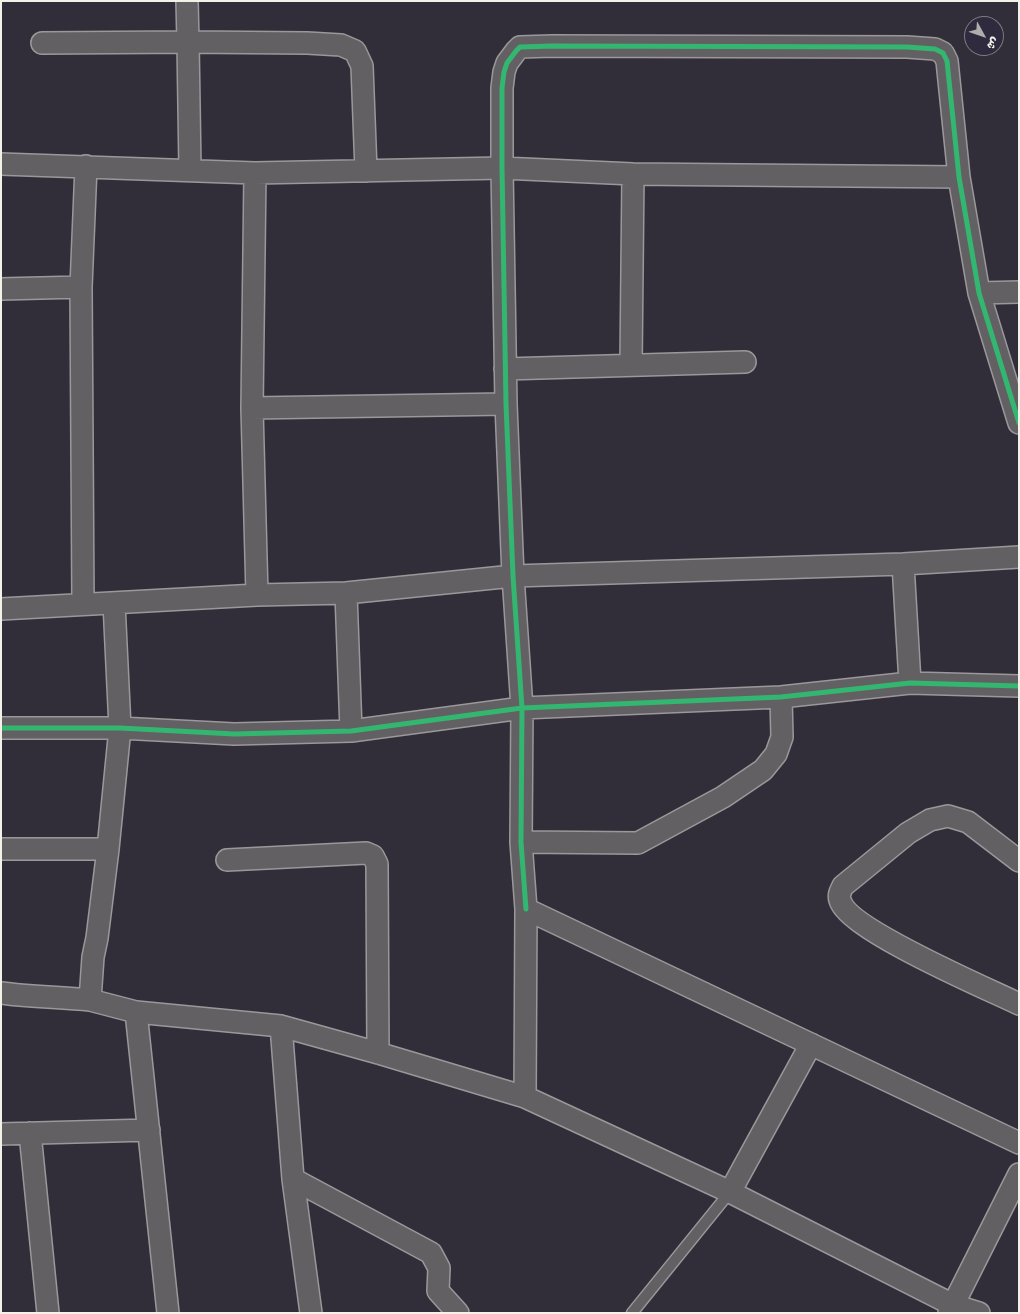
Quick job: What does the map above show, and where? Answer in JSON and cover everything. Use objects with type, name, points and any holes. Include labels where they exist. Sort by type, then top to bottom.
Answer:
[{"type":"street","points":[[187,1],[190,170]]},
{"type":"street","points":[[42,43],[188,42],[307,43],[341,45],[355,51],[362,66],[366,172]]},
{"type":"street","points":[[525,1097],[526,909],[521,842],[522,708],[506,404],[502,168],[502,88],[507,63],[516,50],[520,48],[552,46],[907,46],[935,49],[943,53],[947,61],[959,177],[979,293],[1019,423]]},
{"type":"street","points":[[1,164],[255,173],[366,172],[502,168],[633,174],[959,177]]},
{"type":"street","points":[[83,604],[81,287],[86,166]]},
{"type":"street","points":[[255,173],[252,408],[257,595]]},
{"type":"street","points":[[631,364],[633,174]]},
{"type":"street","points":[[1,289],[81,287]]},
{"type":"street","points":[[979,293],[1019,292]]},
{"type":"street","points":[[505,368],[745,362]]},
{"type":"street","points":[[252,408],[506,404]]},
{"type":"street","points":[[1,609],[257,595],[346,593],[514,576],[903,564],[1019,557]]},
{"type":"street","points":[[903,564],[910,683]]},
{"type":"street","points":[[346,593],[352,731]]},
{"type":"street","points":[[90,1000],[92,964],[97,938],[108,849],[120,728],[114,603]]},
{"type":"street","points":[[1,728],[120,728],[234,734],[352,731],[522,708],[781,697],[910,683],[1019,686]]},
{"type":"street","points":[[521,842],[638,843],[723,798],[763,770],[776,754],[782,737],[781,697]]},
{"type":"street","points":[[1019,861],[968,822],[948,816],[930,820],[908,833],[843,886],[840,892],[840,900],[846,910],[892,942],[1019,1004]]},
{"type":"street","points":[[1,849],[108,849]]},
{"type":"street","points":[[227,860],[366,853],[373,856],[377,864],[378,1053]]},
{"type":"street","points":[[526,909],[1019,1143]]},
{"type":"street","points":[[1,994],[90,1000],[136,1012],[281,1026],[525,1097],[730,1192],[951,1309],[979,1313]]},
{"type":"street","points":[[136,1012],[168,1313]]},
{"type":"street","points":[[281,1026],[293,1179],[311,1313]]},
{"type":"street","points":[[730,1192],[811,1044]]},
{"type":"street","points":[[1,1134],[148,1130]]},
{"type":"street","points":[[30,1133],[48,1313]]},
{"type":"street","points":[[951,1309],[1019,1174]]},
{"type":"street","points":[[293,1179],[431,1253],[439,1268],[438,1291],[458,1313]]},
{"type":"lane","points":[[632,1313],[730,1192]]},
{"type":"cycle path","points":[[526,909],[521,842],[522,708],[513,576],[506,404],[502,168],[502,88],[504,72],[507,63],[520,47],[907,47],[935,49],[943,53],[947,61],[959,177],[979,293],[1019,423]]},
{"type":"cycle path","points":[[1,728],[120,728],[234,734],[351,731],[522,708],[781,697],[910,683],[1019,686]]}]
